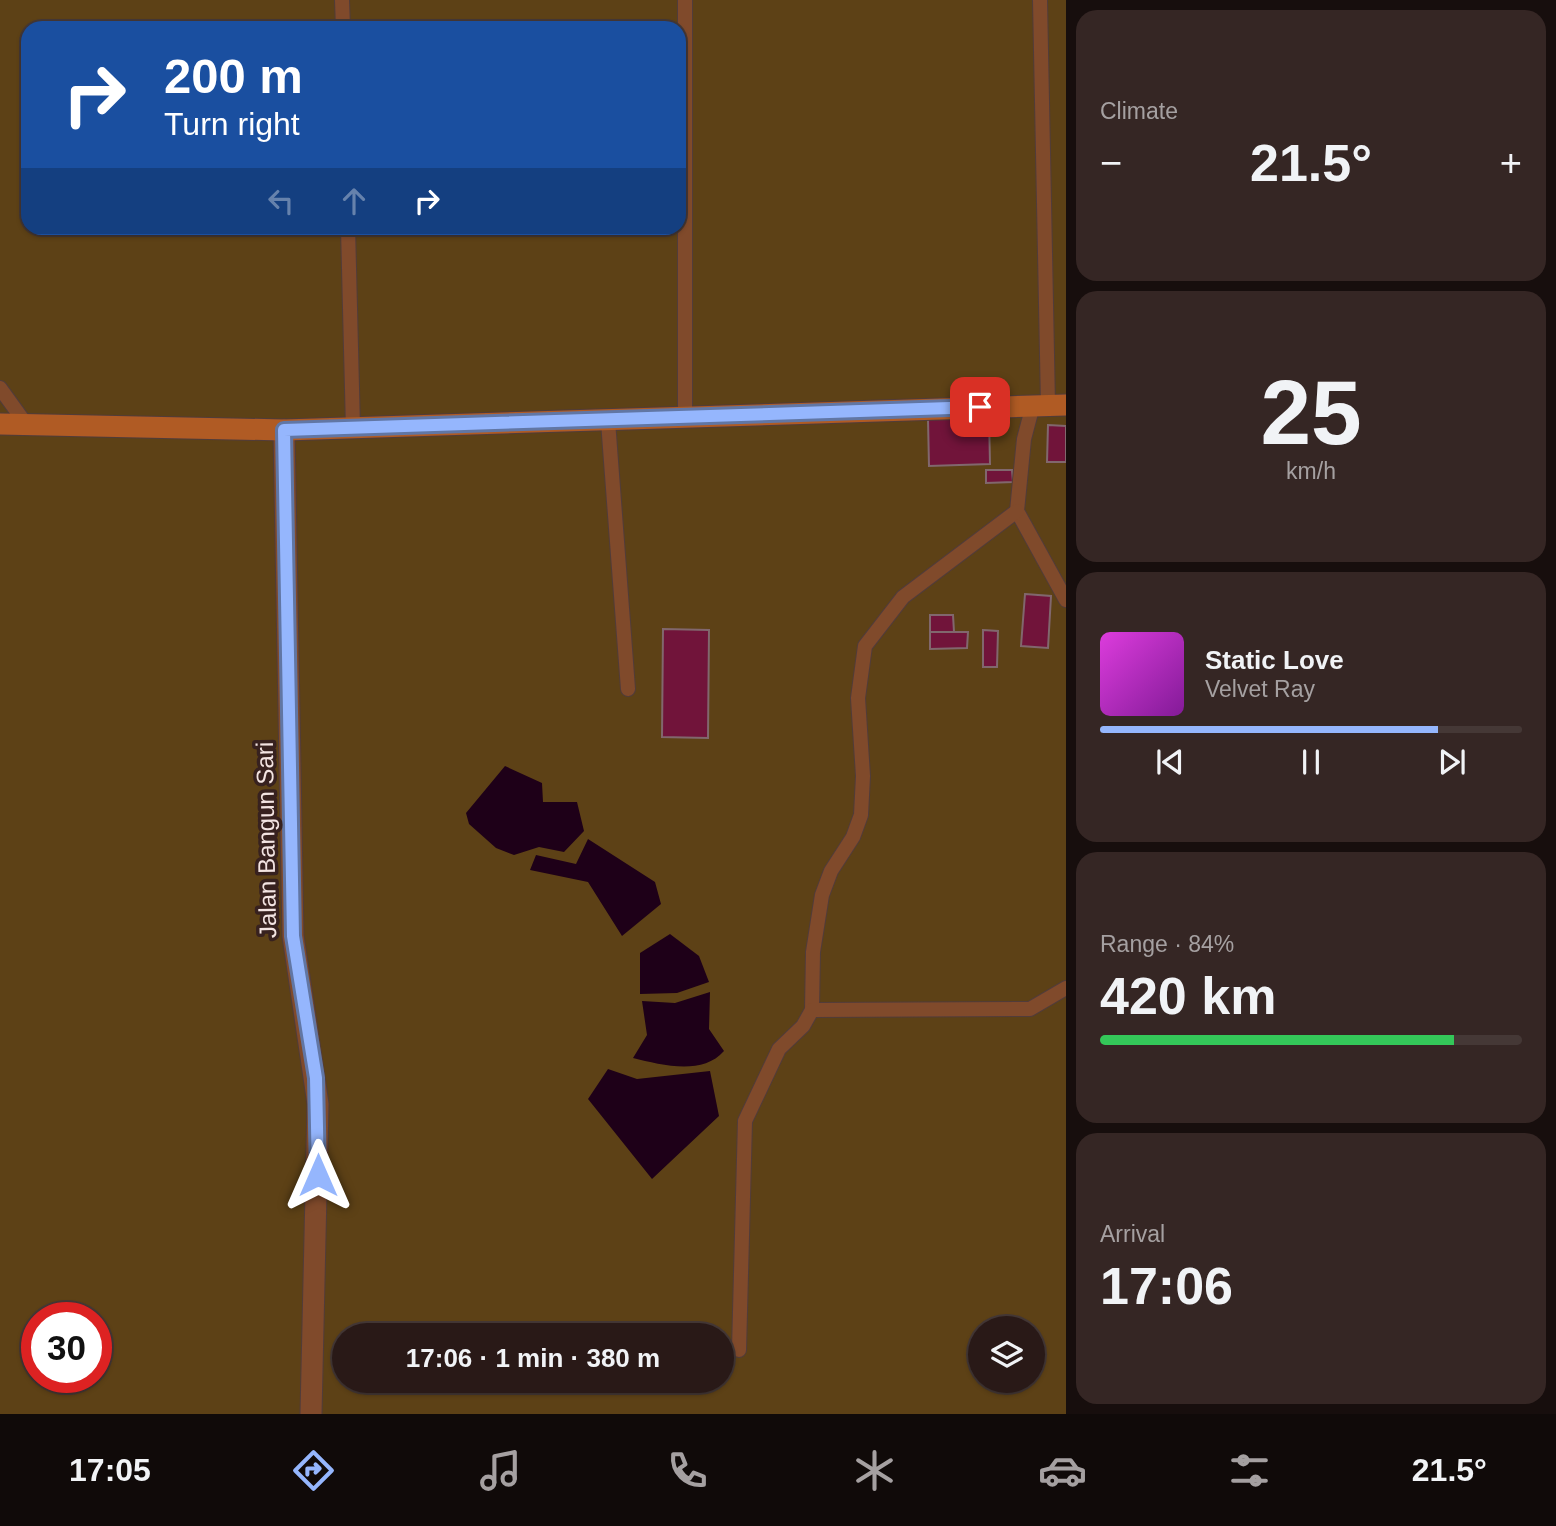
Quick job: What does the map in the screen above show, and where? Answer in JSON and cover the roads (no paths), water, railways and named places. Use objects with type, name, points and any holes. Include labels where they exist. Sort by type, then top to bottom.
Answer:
[{"type":"street","points":[[0,424],[284,430],[1049,405]]},
{"type":"street","name":"Jalan Bangun Sari","points":[[284,430],[293,936],[318,1104],[311,1414]]},
{"type":"lane","points":[[342,0],[343,21]]},
{"type":"lane","points":[[685,0],[685,21]]},
{"type":"lane","points":[[1041,0],[1049,405],[1024,439],[1017,511],[1066,600]]},
{"type":"lane","points":[[348,235],[353,428]]},
{"type":"lane","points":[[685,235],[685,415]]},
{"type":"lane","points":[[0,387],[26,424]]},
{"type":"lane","points":[[608,421],[628,689]]},
{"type":"lane","points":[[739,1350],[746,1121],[779,1049],[803,1026],[812,1010],[813,952],[822,895],[831,871],[853,837],[861,815],[863,776],[858,698],[864,646],[903,597],[1017,511]]},
{"type":"lane","points":[[812,1010],[1030,1009],[1066,988]]}]
